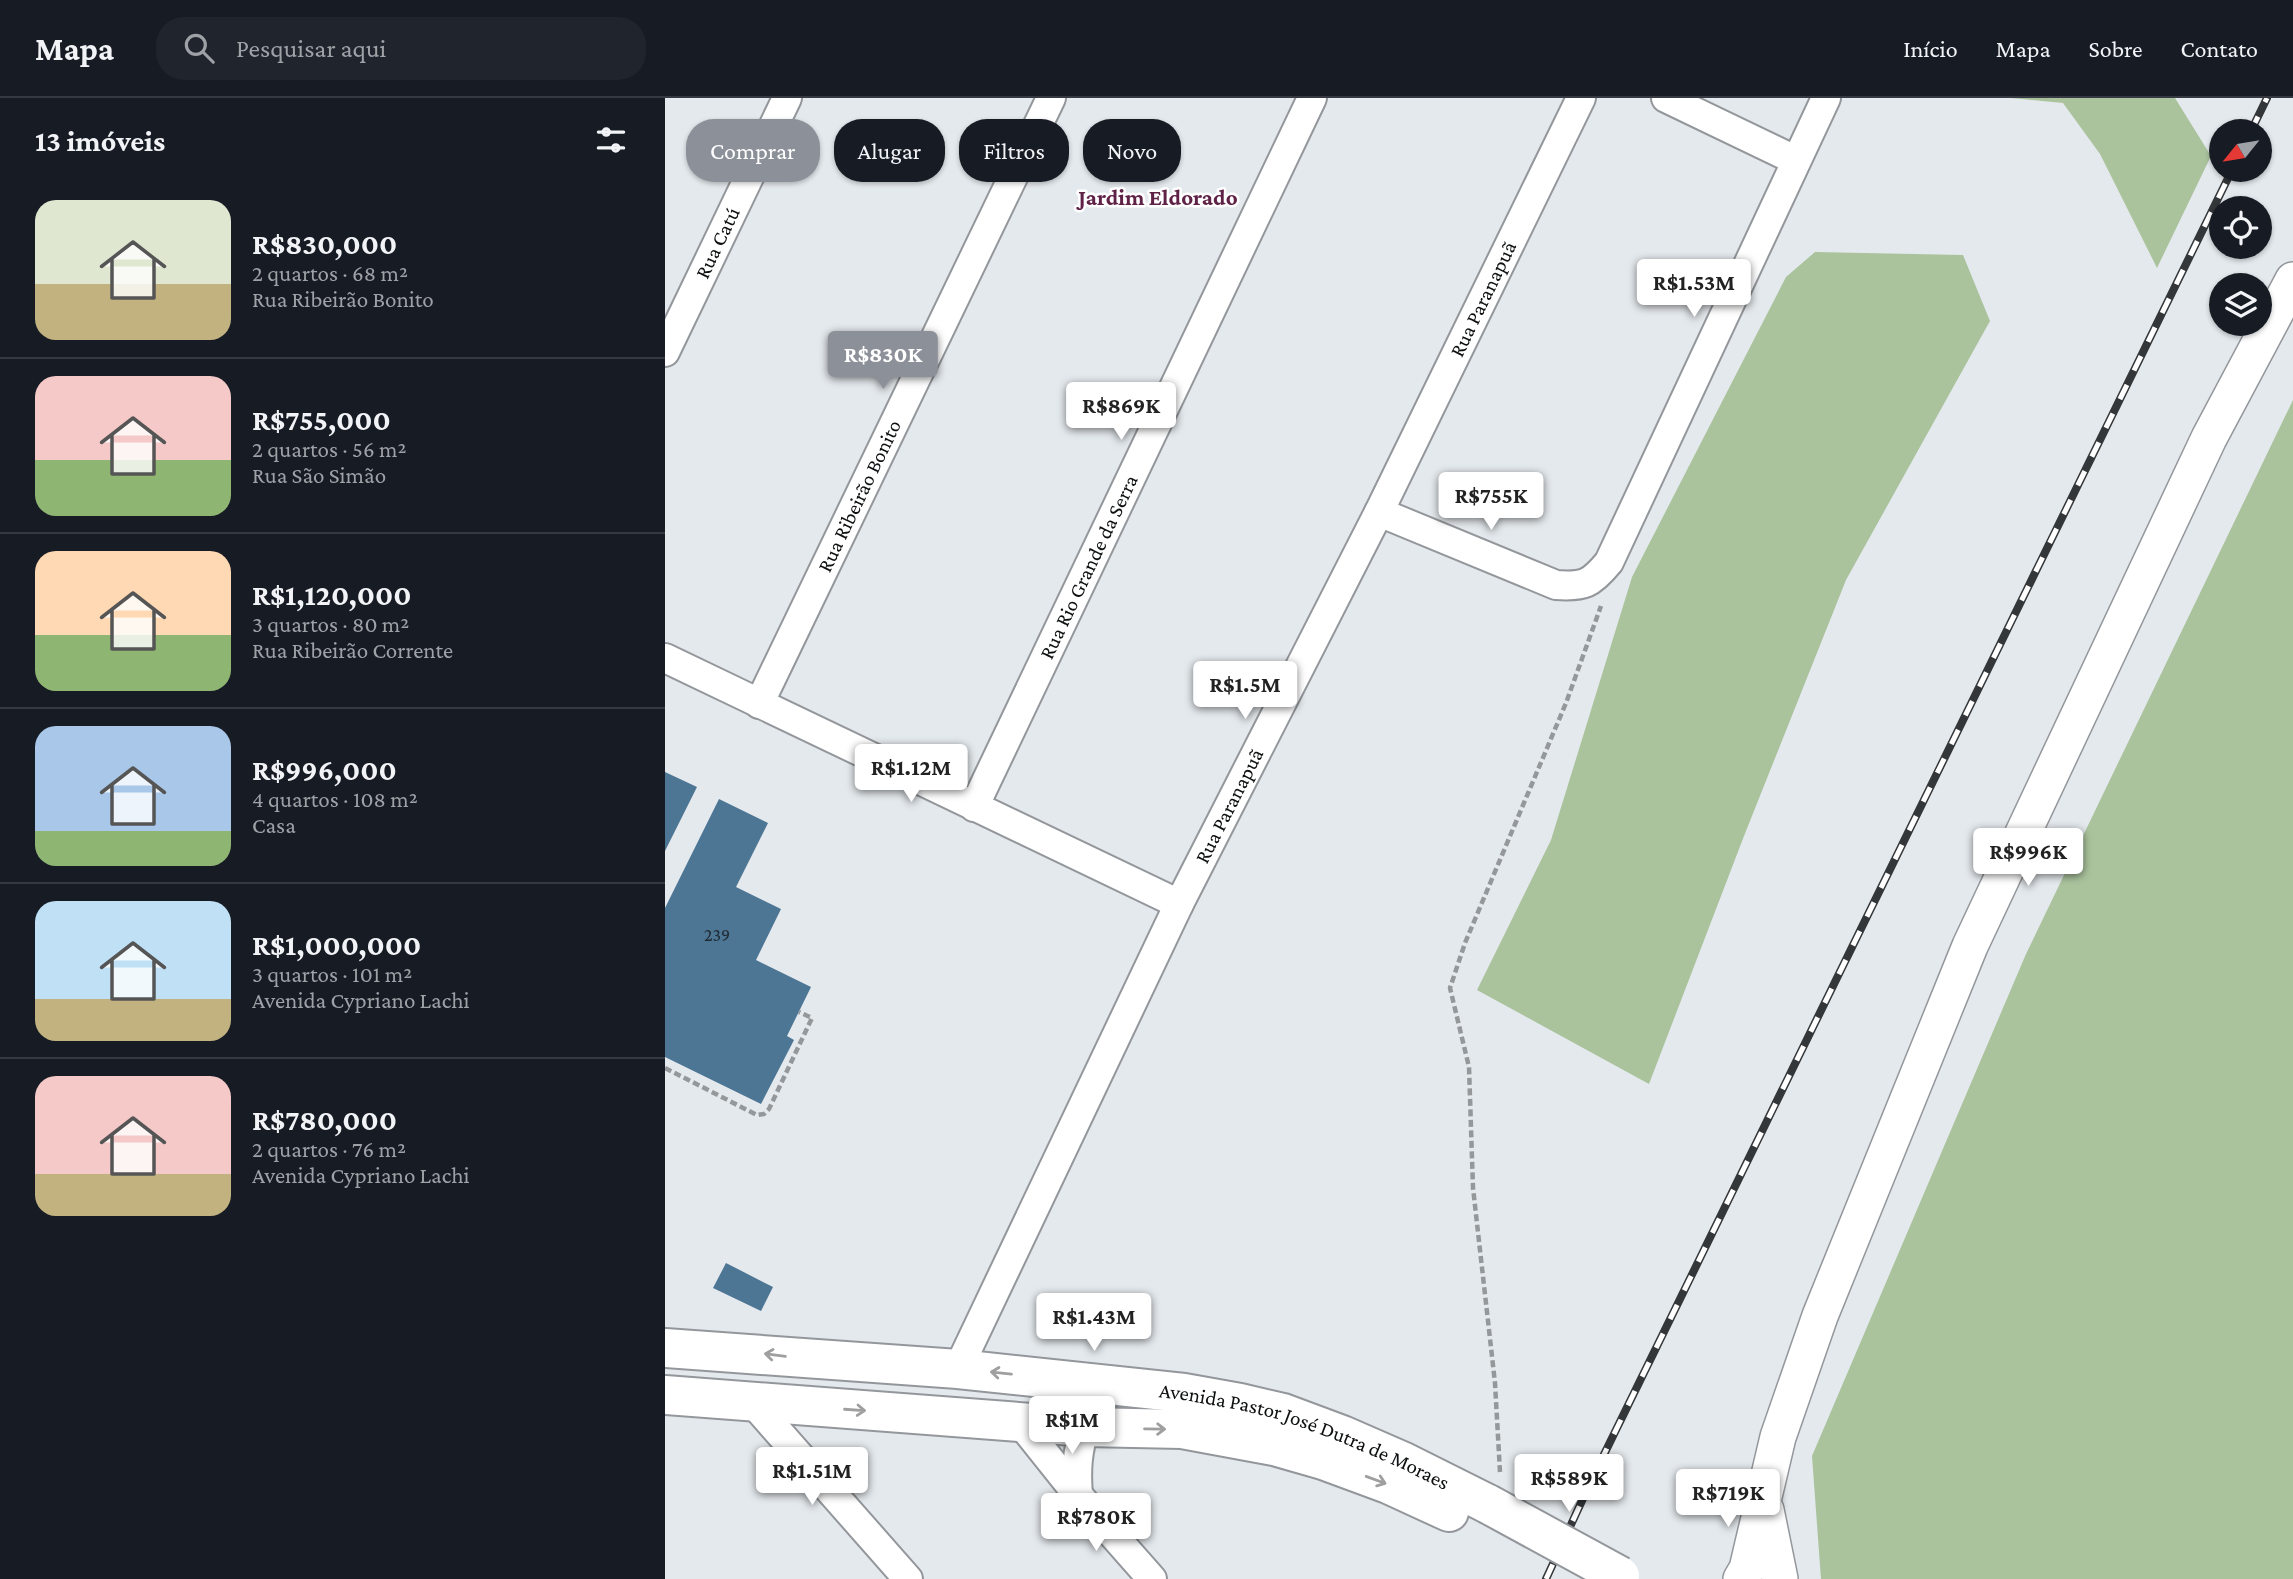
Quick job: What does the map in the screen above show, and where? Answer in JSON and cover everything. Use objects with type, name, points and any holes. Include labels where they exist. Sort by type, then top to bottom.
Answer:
[{"type":"main road","name":"Avenida Pastor José Dutra de Moraes","points":[[665,1348],[958,1369],[1184,1393],[1283,1413],[1404,1462],[1489,1513],[1580,1579]]},
{"type":"main road","name":"Avenida Pastor José Dutra de Moraes","points":[[665,1395],[1085,1427],[1182,1429],[1274,1446],[1388,1484],[1489,1513],[1623,1578]]},
{"type":"street","name":"Rua Catú","points":[[665,352],[787,98]]},
{"type":"street","name":"Rua Ribeirão Bonito","points":[[759,704],[1051,98]]},
{"type":"street","name":"Rua Rio Grande da Serra","points":[[974,807],[1313,98]]},
{"type":"street","name":"Rua Paranapuã","points":[[958,1369],[1179,904],[1379,512],[1581,98]]},
{"type":"street","points":[[1666,98],[1795,160]]},
{"type":"street","points":[[1379,512],[1556,585],[1578,587],[1595,579],[1609,562],[1826,98]]},
{"type":"street","points":[[1741,1579],[1747,1569],[1778,1437],[1820,1316],[1970,946],[2209,438],[2293,280]]},
{"type":"street","points":[[665,658],[1179,904]]},
{"type":"street","points":[[753,1403],[908,1579]]},
{"type":"street","points":[[1019,1421],[1078,1495],[1152,1579]]},
{"type":"street","points":[[1078,1495],[1075,1466],[1085,1427]]},
{"type":"street","points":[[1764,1500],[1780,1579]]},
{"type":"path","points":[[1489,1513],[1495,1383],[1473,1188],[1469,1067],[1450,988],[1465,943],[1566,703],[1607,589],[1609,562]]},
{"type":"path","points":[[665,1068],[757,1115],[764,1114],[769,1109],[812,1018],[799,1012]]},
{"type":"green space","points":[[2011,98],[2175,98],[2209,153],[2209,160],[2157,268],[2100,154],[2063,103]]},
{"type":"green space","points":[[1815,252],[1963,255],[1990,321],[1846,580],[1649,1084],[1477,990],[1551,840],[1632,577],[1786,277]]},
{"type":"green space","points":[[2293,400],[2293,1579],[1821,1579],[1812,1456],[2026,954]]},
{"type":"building","points":[[665,772],[697,787],[665,851]]},
{"type":"building","points":[[719,799],[768,823],[736,887],[781,909],[756,960],[811,987],[787,1036],[794,1040],[761,1104],[665,1057],[665,908]]},
{"type":"building","points":[[726,1263],[773,1287],[761,1311],[713,1288]]},
{"type":"railway","points":[[2257,119],[2267,98]]},
{"type":"railway","points":[[1546,1579],[1592,1479],[2226,182]]},
{"type":"district","name":"Jardim Eldorado","points":[[1158,197]]}]
